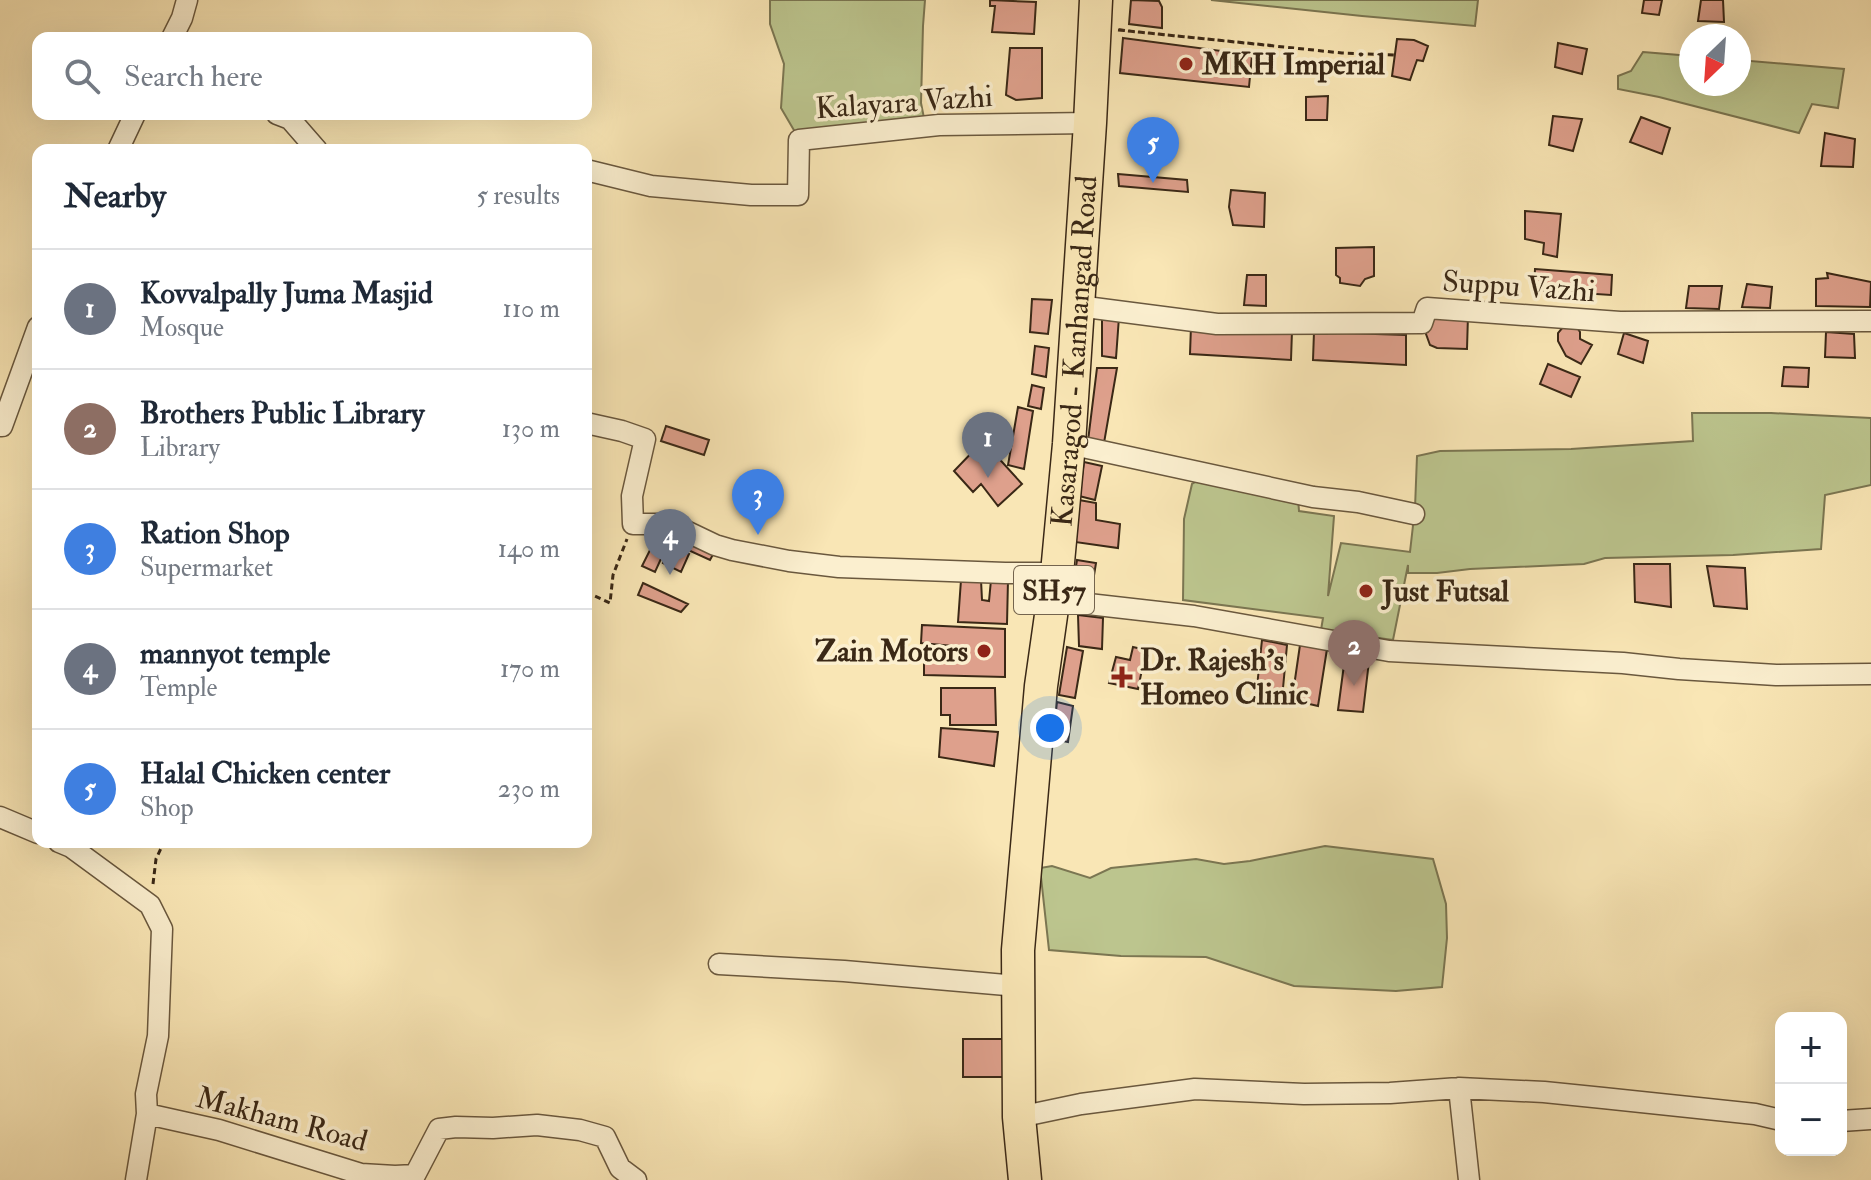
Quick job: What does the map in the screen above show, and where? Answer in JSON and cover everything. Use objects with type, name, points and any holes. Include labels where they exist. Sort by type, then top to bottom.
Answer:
[{"type":"main road","name":"Kasaragod - Kanhangad Road","points":[[1025,1180],[1019,1117],[1018,950],[1041,686],[1055,586],[1069,444],[1095,14]]},
{"type":"street","points":[[175,32],[187,0]]},
{"type":"street","points":[[121,144],[132,120]]},
{"type":"street","points":[[291,120],[312,144]]},
{"type":"street","name":"Kalayara Vazhi","points":[[592,171],[651,186],[751,195],[798,195],[799,140],[939,125],[1090,123]]},
{"type":"street","name":"Suppu Vazhi","points":[[1078,306],[1217,324],[1422,323],[1427,308],[1620,322],[1871,321]]},
{"type":"street","points":[[0,426],[32,344]]},
{"type":"street","points":[[592,424],[645,439],[632,496],[633,524],[671,524],[732,550],[839,567],[1005,573],[1194,616],[1389,651],[1623,663],[1776,675],[1871,674]]},
{"type":"street","points":[[1069,444],[1313,497],[1358,502],[1414,514]]},
{"type":"street","points":[[0,817],[32,830]]},
{"type":"street","points":[[72,848],[150,905],[162,929],[158,1036],[146,1094],[147,1114],[136,1180]]},
{"type":"street","points":[[719,964],[1018,986]]},
{"type":"street","points":[[1459,1088],[1469,1180]]},
{"type":"street","points":[[1019,1117],[1081,1104],[1195,1089],[1304,1094],[1459,1088],[1544,1092],[1755,1114],[1775,1120]]},
{"type":"street","name":"Makham Road","points":[[147,1114],[219,1130],[361,1174],[395,1176],[415,1175],[439,1129],[537,1125],[580,1130],[605,1137],[620,1168],[636,1180]]},
{"type":"street","points":[[1847,1121],[1871,1119]]},
{"type":"path","points":[[1095,14],[1276,46],[1394,55]]},
{"type":"path","points":[[592,595],[610,603],[613,575],[633,524]]},
{"type":"path","points":[[150,905],[156,859],[161,848]]},
{"type":"green space","points":[[770,0],[925,0],[921,103],[924,118],[795,132],[781,108],[784,64],[770,24]]},
{"type":"green space","points":[[1211,0],[1478,0],[1475,26]]},
{"type":"green space","points":[[1643,52],[1679,55],[1679,96],[1751,96],[1751,61],[1844,69],[1838,108],[1812,104],[1799,133],[1618,89],[1618,76],[1631,71]]},
{"type":"green space","points":[[1692,413],[1871,418],[1871,485],[1825,495],[1821,549],[1605,558],[1584,564],[1437,573],[1408,573],[1408,565],[1393,640],[1321,630],[1323,618],[1183,600],[1184,519],[1192,484],[1202,478],[1298,498],[1299,511],[1334,516],[1328,596],[1341,543],[1410,552],[1417,456],[1440,451],[1571,449],[1693,441]]},
{"type":"green space","points":[[1325,846],[1433,859],[1446,904],[1447,938],[1442,987],[1396,991],[1294,986],[1206,957],[1121,956],[1049,950],[1040,868],[1052,866],[1090,878],[1111,868],[1196,859],[1224,864]]},
{"type":"building","points":[[990,0],[1036,2],[1034,34],[992,32],[995,6],[990,6]]},
{"type":"building","points":[[1131,0],[1159,1],[1162,28],[1129,24]]},
{"type":"building","points":[[1644,0],[1662,0],[1659,15],[1642,13]]},
{"type":"building","points":[[1701,0],[1723,0],[1724,22],[1698,21]]},
{"type":"building","name":"MKH Imperial","points":[[1123,38],[1252,55],[1249,87],[1120,73]]},
{"type":"building","points":[[1397,39],[1414,40],[1428,46],[1423,61],[1417,60],[1410,80],[1392,76]]},
{"type":"building","points":[[1558,43],[1587,49],[1582,74],[1555,67]]},
{"type":"building","points":[[1010,48],[1042,48],[1042,98],[1016,100],[1006,95]]},
{"type":"building","points":[[1328,96],[1327,120],[1306,120],[1306,97]]},
{"type":"building","points":[[1553,116],[1582,119],[1573,151],[1549,145]]},
{"type":"building","points":[[1641,117],[1670,128],[1662,154],[1630,142]]},
{"type":"building","points":[[1825,133],[1855,139],[1853,167],[1821,166]]},
{"type":"building","points":[[1118,174],[1187,180],[1188,192],[1119,186]]},
{"type":"building","points":[[1231,190],[1265,193],[1264,227],[1233,225],[1229,207]]},
{"type":"building","points":[[1525,211],[1561,214],[1557,257],[1543,254],[1544,243],[1525,239]]},
{"type":"building","points":[[1374,247],[1374,276],[1365,279],[1360,286],[1340,283],[1336,275],[1336,248]]},
{"type":"building","points":[[1535,269],[1612,275],[1611,295],[1534,290]]},
{"type":"building","points":[[1827,273],[1871,282],[1870,307],[1816,306],[1816,279],[1828,278]]},
{"type":"building","points":[[1247,275],[1266,275],[1266,306],[1244,305]]},
{"type":"building","points":[[1747,284],[1772,287],[1770,308],[1742,307]]},
{"type":"building","points":[[1689,286],[1722,286],[1719,309],[1686,308]]},
{"type":"building","points":[[1032,299],[1052,300],[1048,334],[1030,332]]},
{"type":"building","points":[[1427,308],[1468,315],[1467,349],[1430,345],[1422,323]]},
{"type":"building","points":[[1102,316],[1119,317],[1116,358],[1102,356]]},
{"type":"building","points":[[1191,326],[1292,331],[1291,360],[1190,354]]},
{"type":"building","points":[[1563,327],[1578,329],[1580,339],[1592,345],[1581,364],[1566,356],[1558,341],[1558,333]]},
{"type":"building","points":[[1314,332],[1406,335],[1406,365],[1313,360]]},
{"type":"building","points":[[1826,332],[1854,334],[1855,358],[1825,357]]},
{"type":"building","points":[[1624,333],[1648,341],[1643,363],[1618,354]]},
{"type":"building","points":[[1035,346],[1049,348],[1046,377],[1032,374]]},
{"type":"building","points":[[1548,364],[1580,377],[1571,397],[1540,384]]},
{"type":"building","points":[[1784,367],[1809,368],[1808,387],[1782,386]]},
{"type":"building","points":[[1097,368],[1117,368],[1104,443],[1088,441]]},
{"type":"building","points":[[1032,385],[1044,388],[1041,409],[1028,406]]},
{"type":"building","points":[[1018,407],[1033,411],[1024,469],[1008,465]]},
{"type":"building","points":[[666,426],[709,440],[704,455],[661,441]]},
{"type":"building","points":[[983,441],[1022,484],[998,506],[981,484],[973,492],[954,471]]},
{"type":"building","points":[[1084,462],[1102,466],[1095,500],[1079,496]]},
{"type":"building","points":[[1079,500],[1096,503],[1096,520],[1120,524],[1118,548],[1075,542]]},
{"type":"building","points":[[668,528],[716,549],[710,560],[664,539]]},
{"type":"building","points":[[653,544],[665,550],[655,572],[642,566]]},
{"type":"building","points":[[671,545],[689,554],[681,572],[663,563]]},
{"type":"building","points":[[1077,560],[1096,563],[1090,600],[1071,598]]},
{"type":"building","points":[[1634,564],[1670,564],[1671,607],[1635,602]]},
{"type":"building","points":[[1707,566],[1745,568],[1747,609],[1714,606]]},
{"type":"building","points":[[961,580],[981,580],[982,600],[989,601],[991,580],[1008,580],[1007,624],[958,622]]},
{"type":"building","points":[[643,583],[688,604],[681,612],[638,595]]},
{"type":"building","points":[[1078,615],[1103,618],[1102,649],[1079,646]]},
{"type":"building","name":"Zain Motors","points":[[922,625],[1005,629],[1005,677],[924,675],[924,656],[964,656],[963,647],[921,643]]},
{"type":"building","points":[[1262,640],[1287,645],[1282,699],[1256,696]]},
{"type":"building","points":[[1300,645],[1327,649],[1318,706],[1292,700]]},
{"type":"building","points":[[1067,647],[1083,651],[1075,698],[1059,695]]},
{"type":"building","points":[[1133,647],[1146,650],[1138,689],[1109,683],[1116,657],[1130,660]]},
{"type":"building","points":[[1345,657],[1369,661],[1363,712],[1338,710]]},
{"type":"building","points":[[941,688],[995,688],[996,725],[950,725],[950,715],[941,715]]},
{"type":"building","points":[[1057,702],[1073,706],[1068,742],[1053,739]]},
{"type":"building","points":[[941,728],[998,732],[994,766],[939,757]]},
{"type":"building","points":[[963,1039],[1012,1039],[1010,1077],[963,1077]]},
{"type":"place","name":"MKH Imperial","points":[[1186,64]]},
{"type":"place","name":"Halal Chicken center","points":[[1153,183]]},
{"type":"place","name":"Kovvalpally Juma Masjid","points":[[988,478]]},
{"type":"place","name":"Ration Shop","points":[[758,535]]},
{"type":"place","name":"mannyot temple","points":[[670,575]]},
{"type":"place","name":"Just Futsal","points":[[1366,591]]},
{"type":"place","name":"Zain Motors","points":[[984,651]]},
{"type":"place","name":"Dr. Rajesh's Homeo Clinic","points":[[1122,677]]},
{"type":"place","name":"Brothers Public Library","points":[[1354,686]]}]
